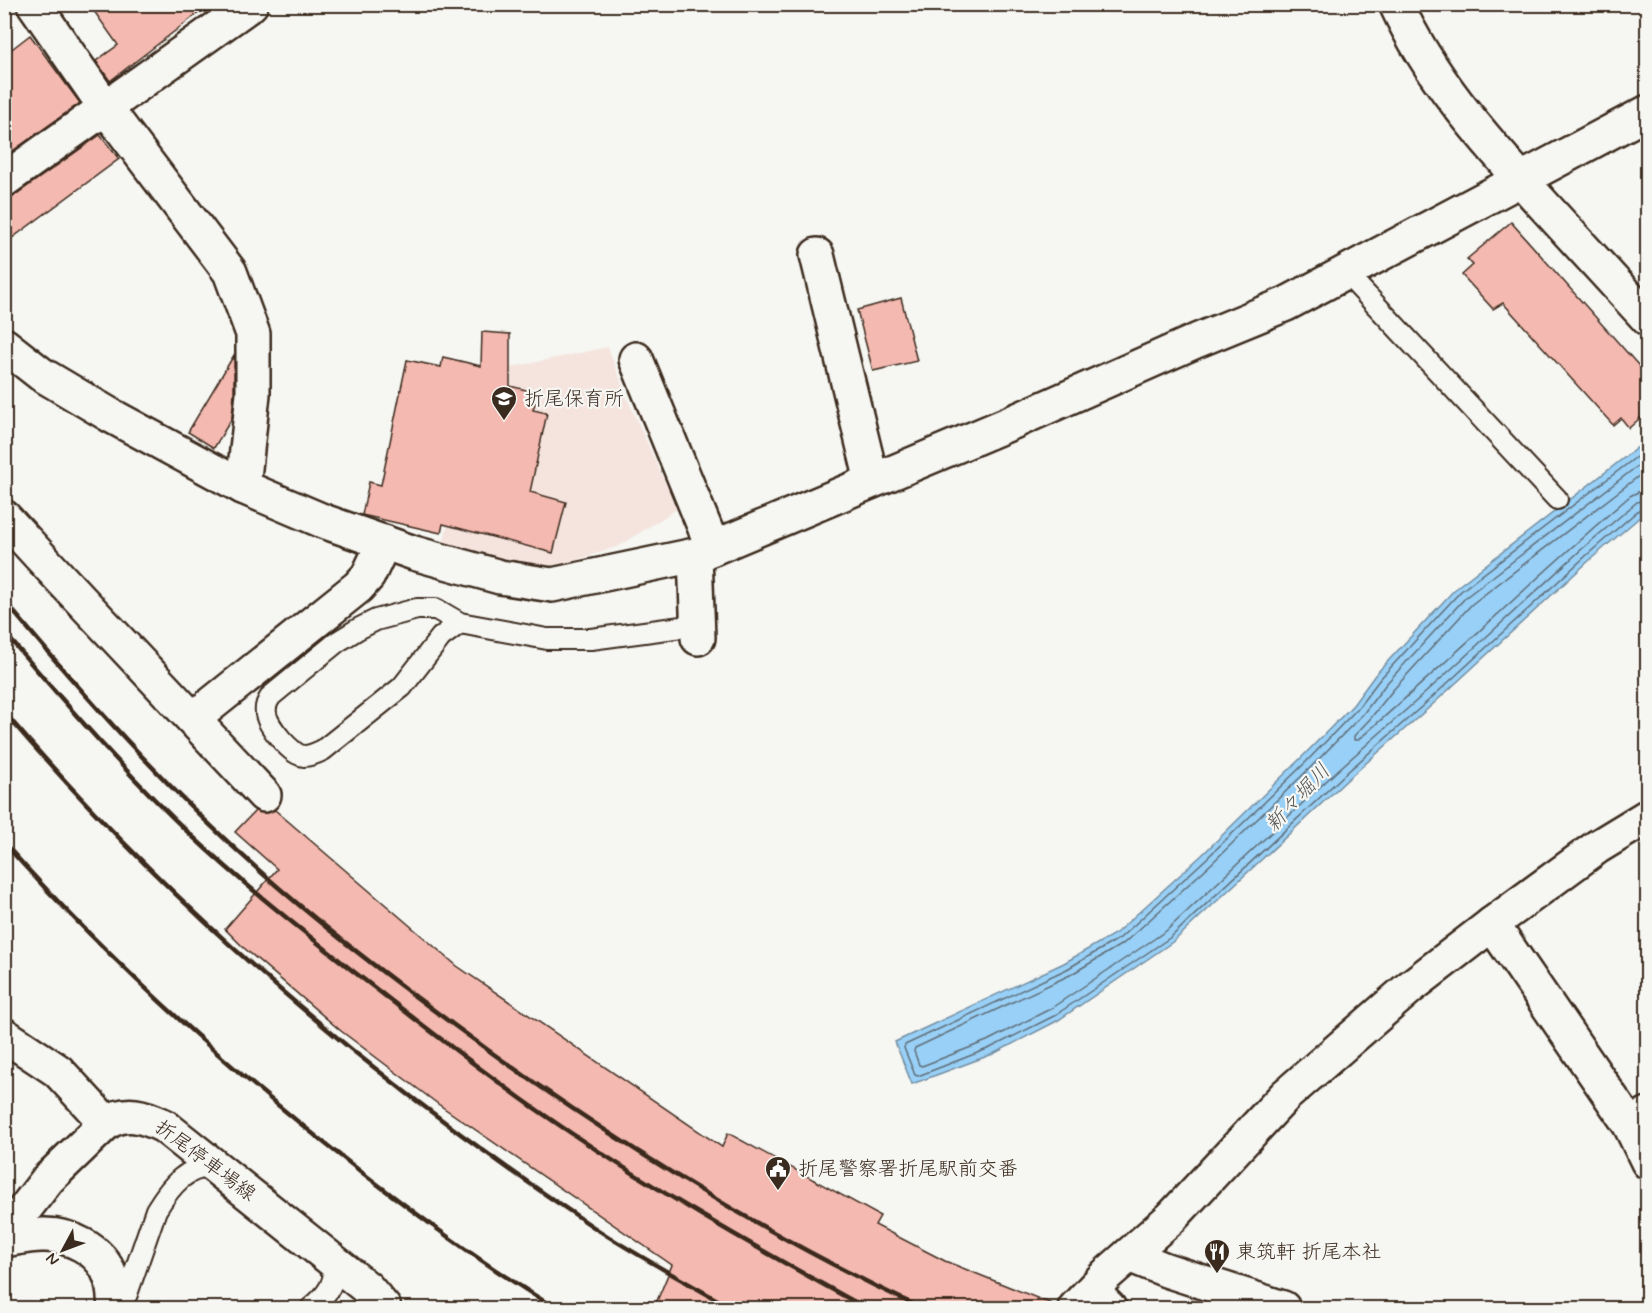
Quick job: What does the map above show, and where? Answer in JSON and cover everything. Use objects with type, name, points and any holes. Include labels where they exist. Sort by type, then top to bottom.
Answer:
[{"type":"street","points":[[34,4],[105,106],[230,272],[253,334],[253,394],[243,486]]},
{"type":"street","points":[[4,180],[251,4]]},
{"type":"street","points":[[1396,4],[1412,39],[1438,81],[1504,162],[1647,319]]},
{"type":"street","points":[[4,345],[41,374],[110,415],[243,486],[323,521],[414,553],[500,577],[552,585],[704,552],[1013,422],[1286,304],[1647,112]]},
{"type":"street","points":[[817,255],[872,481]]},
{"type":"street","points":[[636,359],[704,552],[698,631]]},
{"type":"street","points":[[4,517],[264,795]]},
{"type":"street","points":[[193,719],[358,587],[368,576],[384,542]]},
{"type":"street","points":[[1092,1303],[1129,1255],[1171,1218],[1286,1095],[1409,988],[1597,847],[1647,816]]},
{"type":"street","points":[[1492,924],[1639,1120],[1647,1162]]},
{"type":"street","points":[[4,1035],[58,1071],[106,1123]]},
{"type":"street","name":"折尾停車場線","points":[[4,1238],[48,1179],[106,1123],[114,1117],[137,1115],[164,1126],[367,1288],[384,1308]]},
{"type":"street","name":"折尾停車場線","points":[[4,1238],[45,1235],[70,1240],[94,1252],[103,1261],[110,1274],[115,1308]]},
{"type":"street","points":[[1129,1255],[1166,1270],[1283,1308]]},
{"type":"lane","points":[[1345,272],[1557,499]]},
{"type":"lane","points":[[460,623],[441,637],[402,687],[323,750],[304,756],[296,753],[289,748],[268,720],[266,704],[272,696],[337,642],[376,620],[417,609],[436,609],[460,623],[547,639],[568,640],[698,631]]},
{"type":"lane","points":[[115,1308],[127,1294],[156,1210],[162,1200],[182,1177],[195,1168],[216,1168]]},
{"type":"lane","points":[[311,1308],[323,1298],[332,1284],[335,1268],[332,1260]]},
{"type":"shaded area","points":[[608,347],[630,405],[677,509],[619,546],[570,562],[528,569],[442,550],[480,374]]},
{"type":"water","name":"新々堀川","points":[[1647,440],[1647,511],[1348,779],[1174,941],[1057,1021],[993,1054],[912,1084],[895,1042],[1064,963],[1116,933],[1202,855],[1302,757],[1353,705],[1375,675],[1457,587]]},
{"type":"building","points":[[89,4],[210,4],[110,81],[96,61],[118,45]]},
{"type":"building","points":[[30,35],[80,103],[4,157],[4,55]]},
{"type":"building","points":[[100,135],[119,159],[4,244],[4,199],[15,195]]},
{"type":"building","points":[[1511,222],[1647,375],[1647,412],[1629,428],[1621,418],[1613,425],[1503,303],[1493,309],[1462,275],[1473,265],[1467,259]]},
{"type":"building","points":[[901,298],[917,361],[873,371],[857,310]]},
{"type":"building","points":[[482,332],[510,334],[510,386],[538,393],[533,410],[547,413],[530,492],[566,502],[553,553],[443,524],[441,533],[362,515],[369,482],[381,485],[407,360],[441,367],[443,357],[481,366]]},
{"type":"building","points":[[234,355],[232,418],[214,448],[188,432]]},
{"type":"building","points":[[275,810],[457,966],[722,1147],[728,1133],[880,1216],[875,1225],[945,1261],[1057,1306],[1057,1308],[654,1308],[672,1265],[438,1104],[341,1031],[225,929],[277,869],[235,832],[255,811],[268,813]]},
{"type":"railway","points":[[4,600],[96,707],[193,809],[262,873],[373,964],[488,1050],[645,1156],[808,1252],[921,1308]]},
{"type":"railway","points":[[4,632],[96,737],[167,812],[211,854],[353,971],[495,1080],[582,1141],[702,1216],[866,1308]]},
{"type":"railway","points":[[4,712],[137,856],[280,990],[355,1053],[511,1171],[592,1226],[731,1308]]},
{"type":"railway","points":[[4,843],[127,971],[259,1090],[426,1221],[502,1275],[555,1308]]},
{"type":"place","name":"折尾保育所","points":[[504,422]]},
{"type":"place","name":"折尾警察署折尾駅前交番","points":[[778,1192]]},
{"type":"place","name":"東筑軒 折尾本社","points":[[1217,1275]]}]
